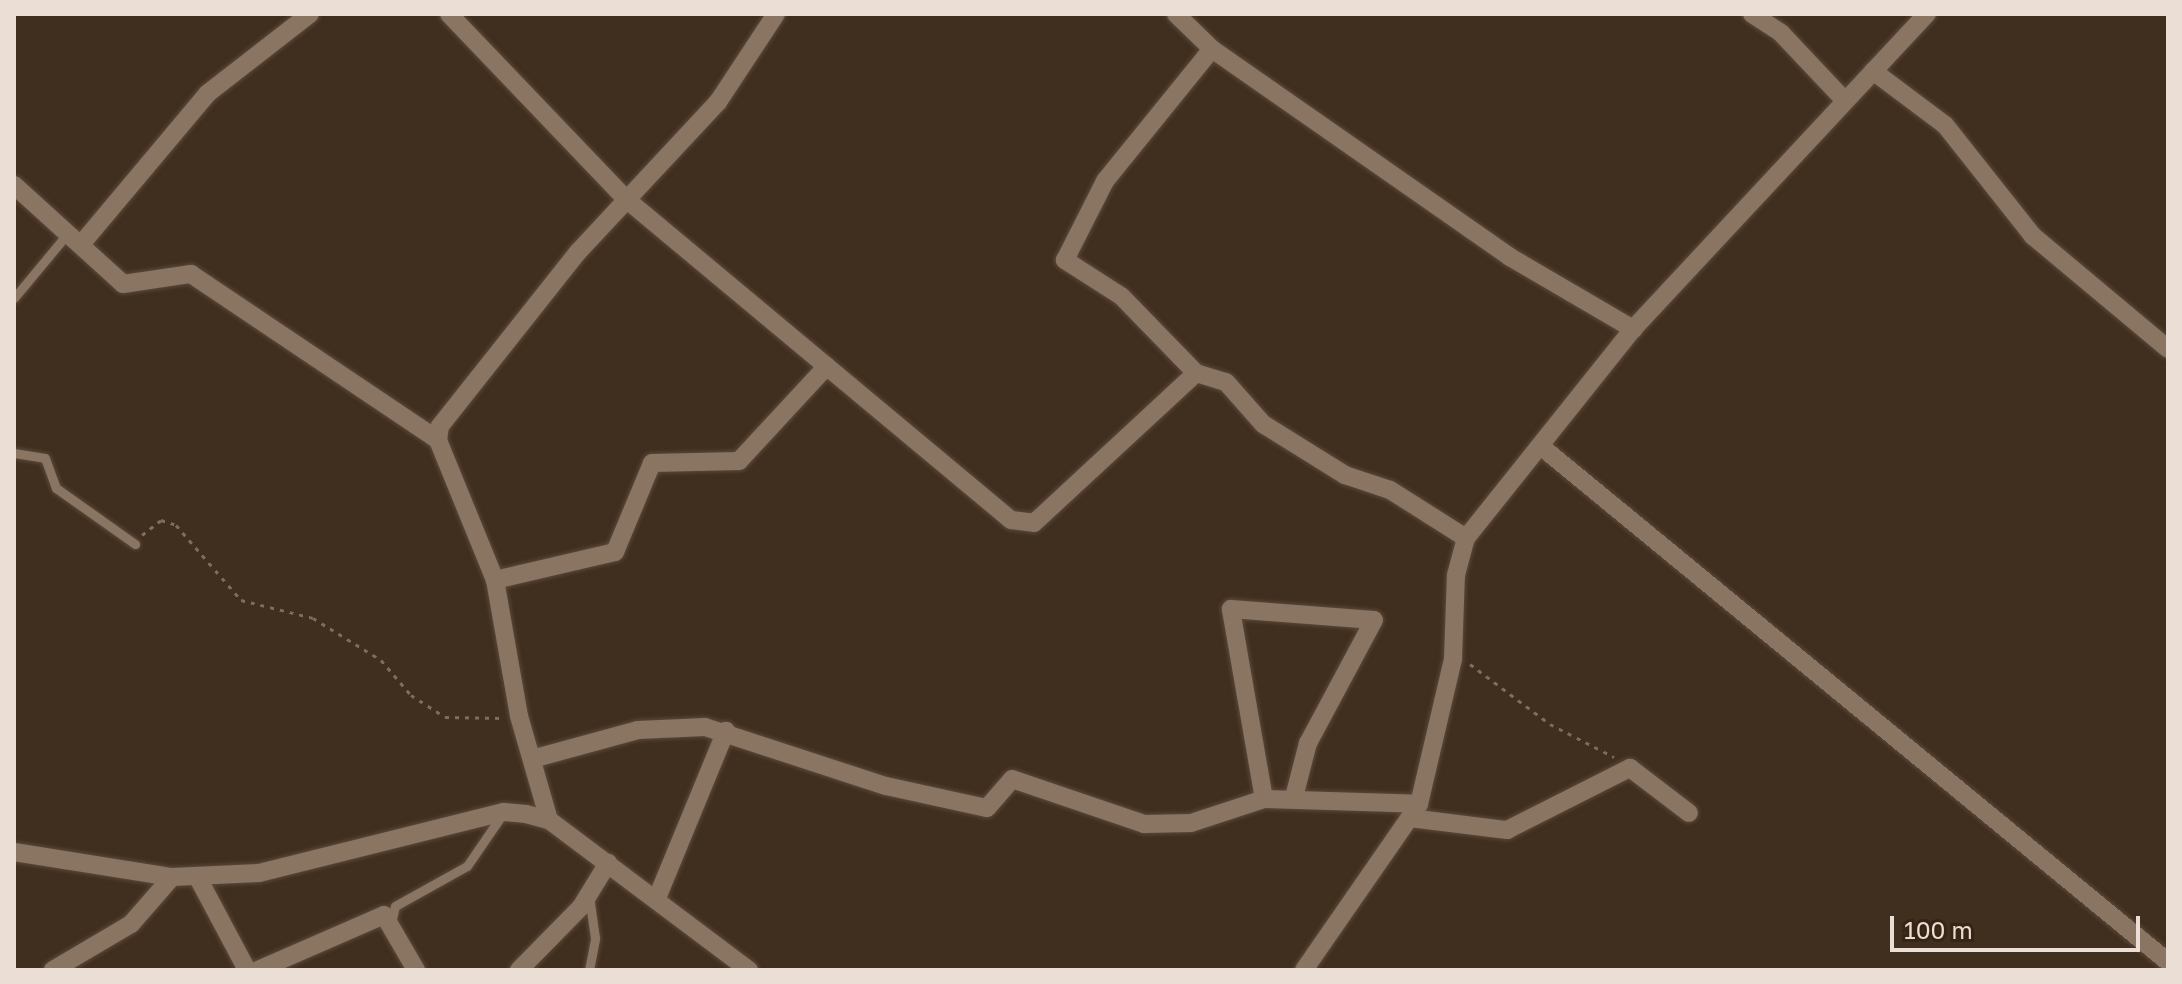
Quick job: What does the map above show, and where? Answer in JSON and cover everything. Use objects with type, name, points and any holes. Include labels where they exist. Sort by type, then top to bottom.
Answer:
[{"type":"street","points":[[76,237],[208,93],[310,14]]},
{"type":"street","points":[[449,14],[626,199],[1011,520],[1034,523],[1196,373]]},
{"type":"street","points":[[549,820],[519,716],[495,580],[438,440],[440,426],[626,199],[718,102],[776,14]]},
{"type":"street","points":[[1176,14],[1212,49],[1510,257],[1633,329]]},
{"type":"street","points":[[1752,14],[1781,33],[1845,101]]},
{"type":"street","points":[[1304,970],[1414,811],[1454,652],[1456,575],[1466,538],[1543,448],[1633,329],[1927,14]]},
{"type":"street","points":[[1212,49],[1105,181],[1065,260],[1121,296],[1196,373],[1226,382],[1263,424],[1345,475],[1390,490],[1466,538]]},
{"type":"street","points":[[1873,71],[1945,125],[2033,236],[2168,349]]},
{"type":"street","points":[[14,185],[76,237],[123,284],[191,274],[228,294],[438,440]]},
{"type":"street","points":[[495,580],[615,552],[652,463],[739,461],[827,366]]},
{"type":"street","points":[[1543,448],[2168,962]]},
{"type":"street","points":[[1264,799],[1231,609],[1374,620],[1308,743],[1294,797]]},
{"type":"street","points":[[532,759],[638,730],[726,731],[886,786],[987,808],[1012,779],[1144,824],[1191,823],[1264,799],[1294,797],[1414,811],[1507,830],[1630,768],[1689,813]]},
{"type":"street","points":[[657,898],[726,731]]},
{"type":"street","points":[[14,852],[172,877],[259,873],[504,812],[549,820],[657,898],[745,969]]},
{"type":"street","points":[[519,970],[589,896],[608,863]]},
{"type":"street","points":[[197,876],[247,970]]},
{"type":"street","points":[[53,970],[131,924],[172,877]]},
{"type":"street","points":[[258,970],[384,915],[392,919],[416,970]]},
{"type":"lane","points":[[14,298],[76,237]]},
{"type":"lane","points":[[14,453],[45,458],[56,488],[135,544]]},
{"type":"lane","points":[[392,919],[395,906],[467,866],[504,812]]},
{"type":"lane","points":[[589,896],[595,938],[589,970]]},
{"type":"path","points":[[135,544],[151,525],[168,521],[241,600],[313,618],[381,660],[427,707],[481,721],[519,716]]},
{"type":"path","points":[[1454,652],[1550,724],[1630,768]]}]
